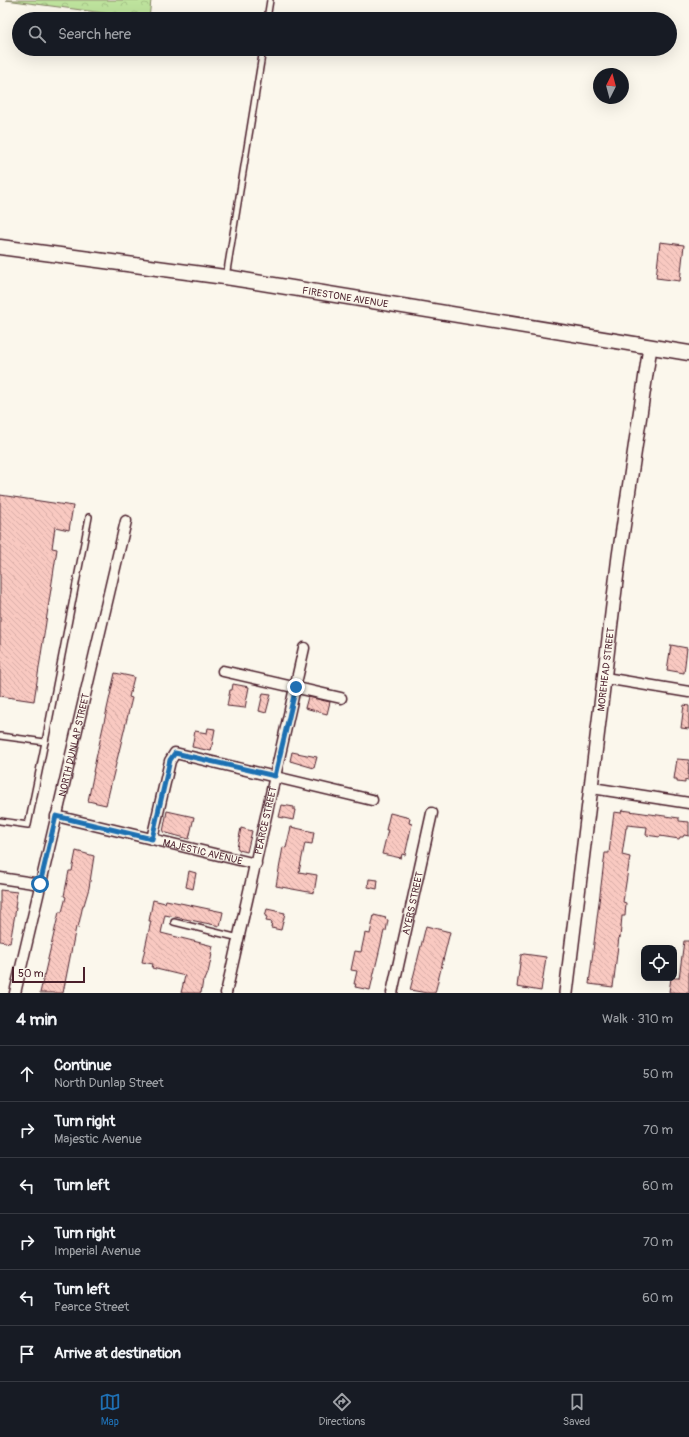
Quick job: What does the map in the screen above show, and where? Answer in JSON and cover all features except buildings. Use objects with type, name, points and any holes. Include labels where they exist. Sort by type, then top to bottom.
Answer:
[{"type":"main road","name":"FIRESTONE AVENUE","points":[[0,247],[226,278],[689,353]]},
{"type":"street","name":"MOREHEAD STREET","points":[[566,993],[619,556],[650,347]]},
{"type":"street","name":"NORTH DUNLAP STREET","points":[[15,993],[126,521]]},
{"type":"street","name":"PEARCE STREET","points":[[226,993],[304,648]]},
{"type":"street","points":[[223,671],[341,698]]},
{"type":"street","points":[[605,678],[689,692]]},
{"type":"street","points":[[152,839],[170,760],[175,753],[372,800]]},
{"type":"street","points":[[592,788],[689,803]]},
{"type":"street","name":"AYERS STREET","points":[[392,993],[432,813]]},
{"type":"street","name":"MAJESTIC AVENUE","points":[[56,816],[256,864]]},
{"type":"street","points":[[0,878],[40,884]]},
{"type":"lane","points":[[269,12],[270,0]]},
{"type":"lane","points":[[226,278],[262,56]]},
{"type":"lane","points":[[0,821],[28,825],[88,517]]},
{"type":"lane","points":[[0,736],[45,742]]},
{"type":"lane","points":[[174,922],[239,938]]},
{"type":"green space","points":[[6,0],[151,0],[150,12],[96,12]]},
{"type":"route","points":[[40,884],[56,816],[152,839],[170,760],[175,753],[275,776],[296,687]]}]
